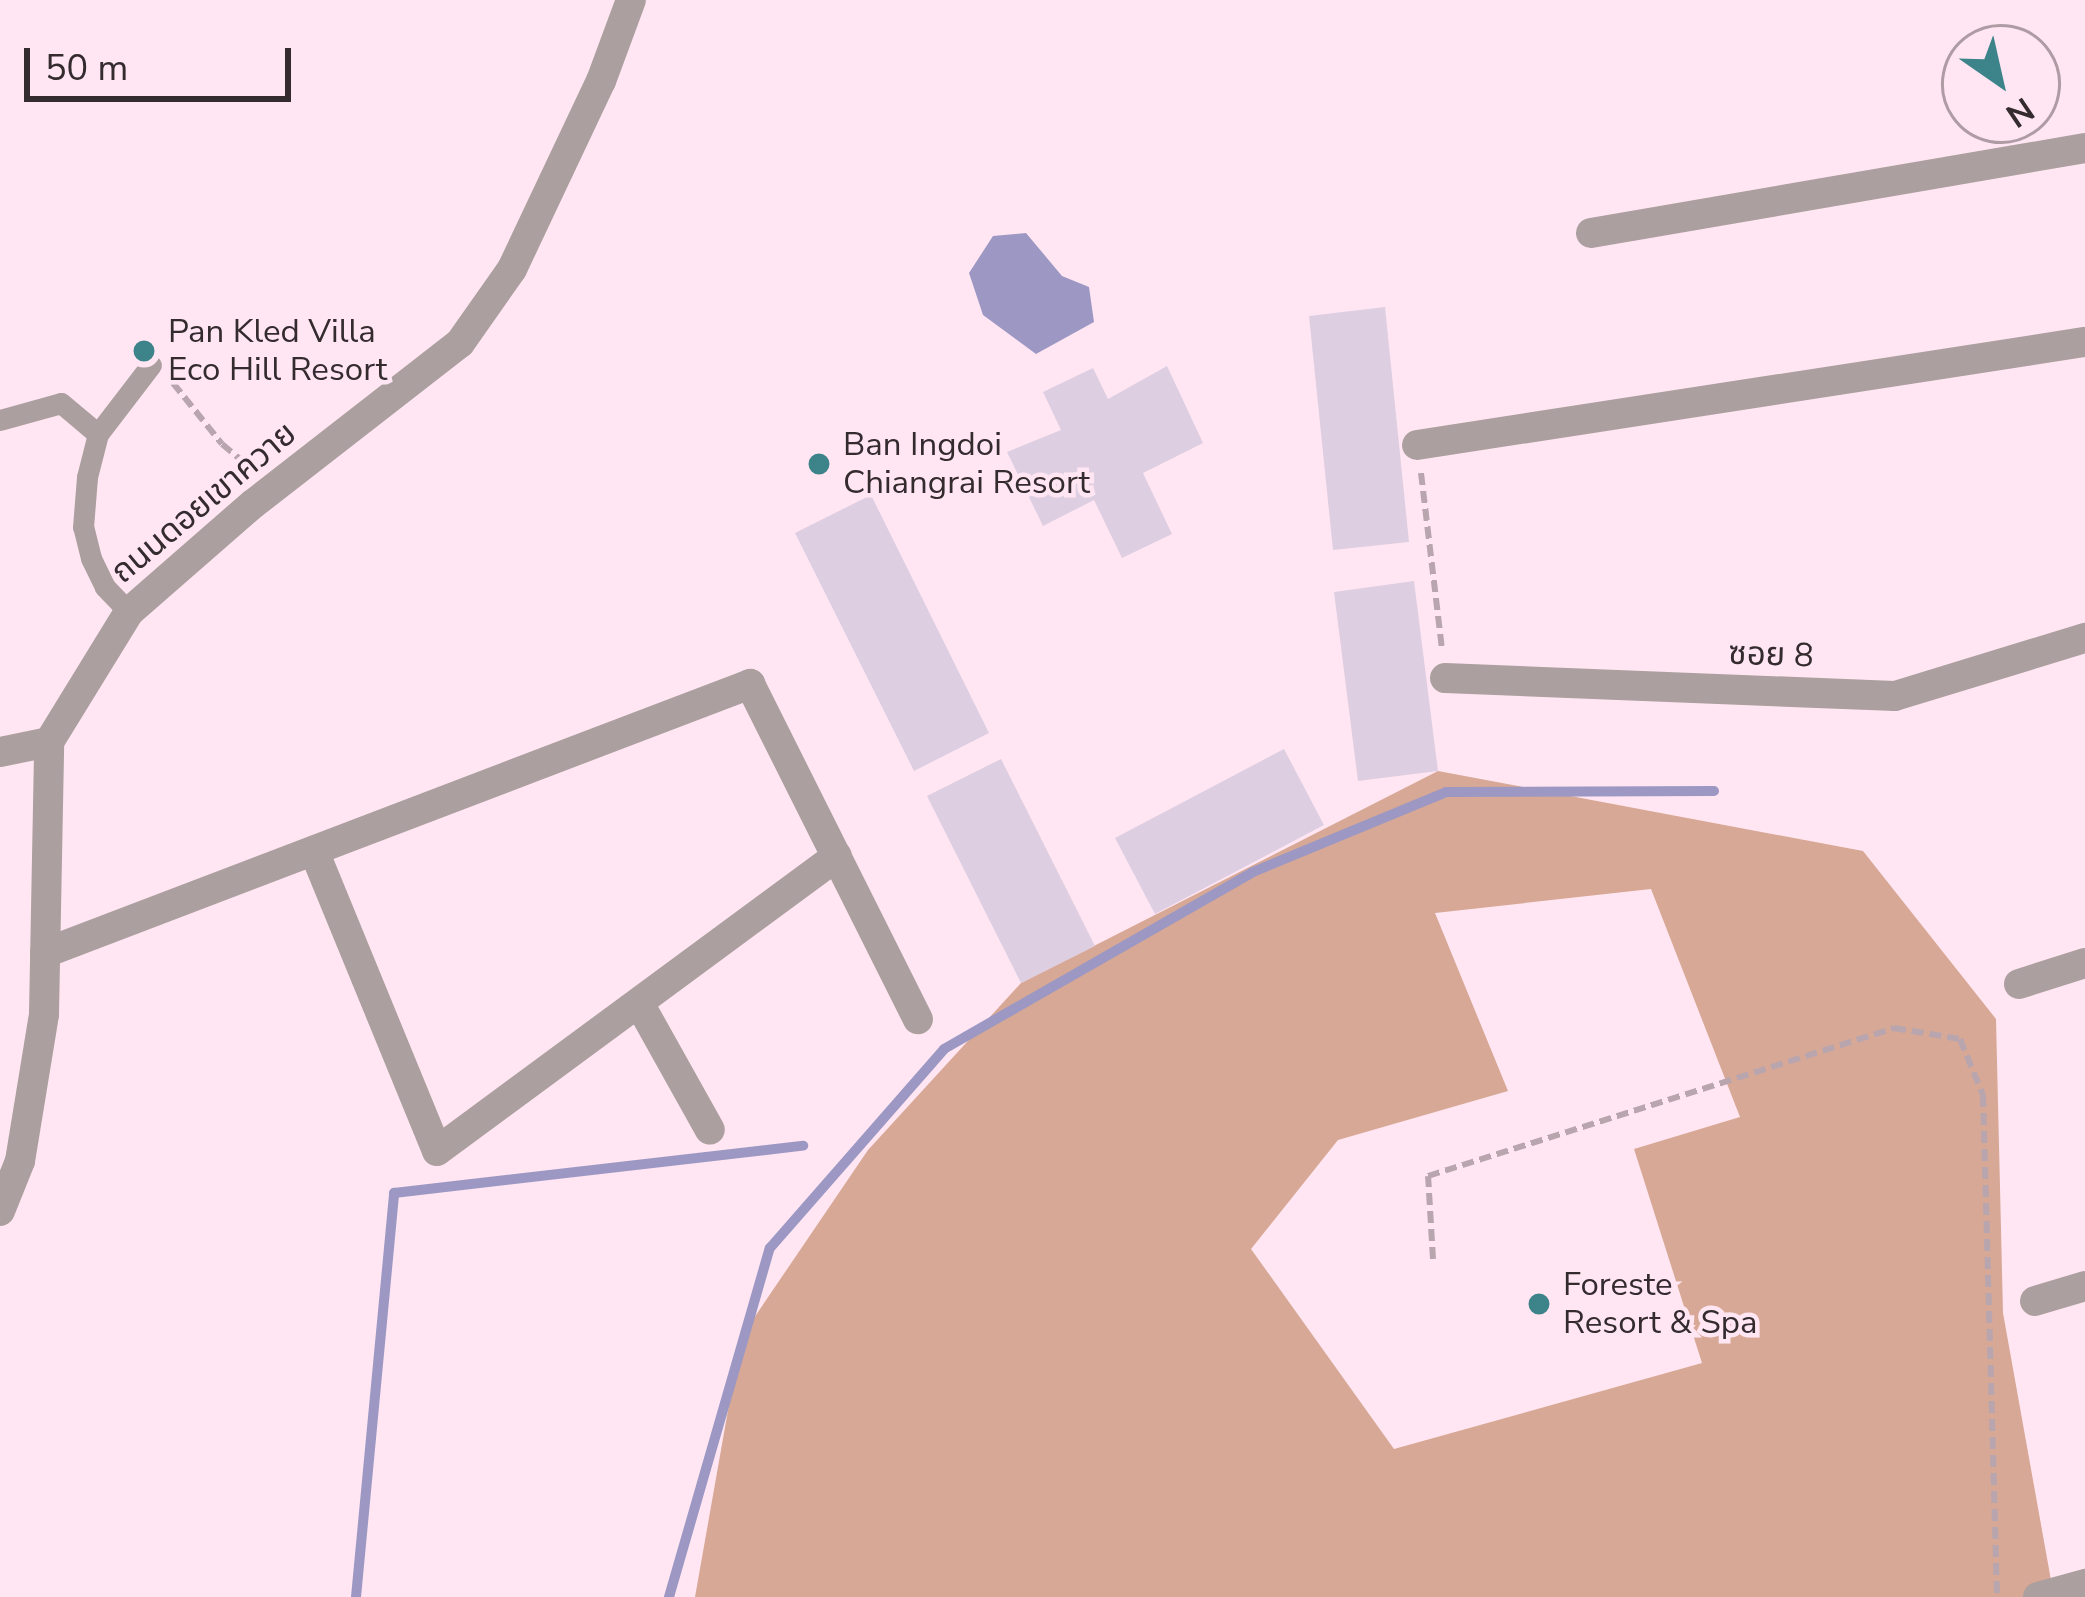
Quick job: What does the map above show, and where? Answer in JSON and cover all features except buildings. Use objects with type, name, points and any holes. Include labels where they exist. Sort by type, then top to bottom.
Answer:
[{"type":"street","name":"ถนนดอยเขาควาย","points":[[49,742],[129,612],[271,490],[460,343],[512,269],[601,81],[631,0]]},
{"type":"street","points":[[1591,233],[2085,148]]},
{"type":"street","points":[[1418,445],[2085,342]]},
{"type":"street","name":"ซอย 8","points":[[1445,678],[1895,696],[2085,638]]},
{"type":"street","points":[[45,953],[751,684],[918,1019]]},
{"type":"street","points":[[0,752],[49,742],[44,1014],[20,1161],[0,1211]]},
{"type":"street","points":[[314,851],[437,1151],[837,856]]},
{"type":"street","points":[[2019,984],[2085,963]]},
{"type":"street","points":[[638,1003],[710,1130]]},
{"type":"street","points":[[2035,1301],[2085,1286]]},
{"type":"street","points":[[2038,1597],[2085,1584]]},
{"type":"lane","points":[[129,612],[105,587],[83,527],[98,434],[158,369]]},
{"type":"lane","points":[[0,420],[61,403],[98,434]]},
{"type":"path","points":[[158,369],[222,444],[271,490]]},
{"type":"path","points":[[1418,445],[1445,678]]},
{"type":"path","points":[[1433,1259],[1428,1176],[1894,1028],[1960,1039],[1983,1095],[1997,1597]]},
{"type":"shaded area","points":[[1026,233],[1062,276],[1089,287],[1094,322],[1036,354],[983,315],[969,273],[993,236]]},
{"type":"shaded area","points":[[1438,771],[1863,851],[1996,1019],[2003,1313],[2054,1597],[695,1597],[741,1337],[868,1150],[1021,983]],"holes":[[[1651,889],[1740,1117],[1634,1149],[1702,1363],[1394,1449],[1251,1249],[1338,1140],[1508,1091],[1435,913]]]},
{"type":"waterway","points":[[669,1597],[770,1248],[944,1049],[1253,872],[1446,792],[1714,791]]},
{"type":"waterway","points":[[356,1597],[394,1193],[803,1146]]},
{"type":"place","name":"Pan Kled Villa Eco Hill Resort","points":[[144,351]]},
{"type":"place","name":"Ban Ingdoi Chiangrai Resort","points":[[819,464]]},
{"type":"place","name":"Foreste Resort & Spa","points":[[1539,1304]]}]
